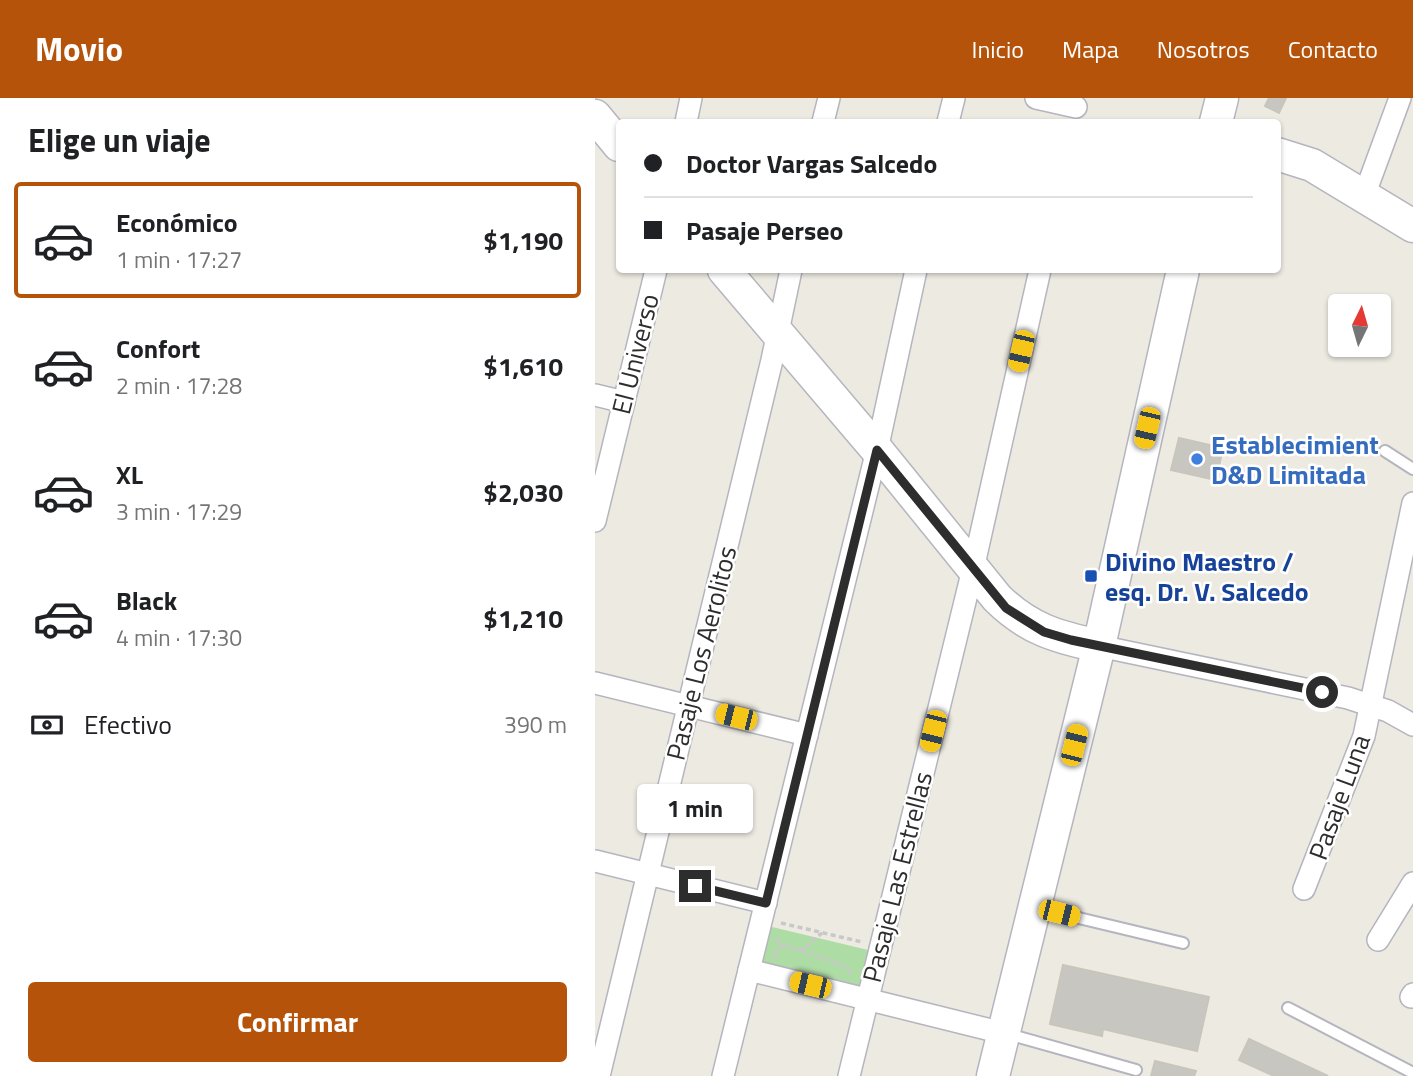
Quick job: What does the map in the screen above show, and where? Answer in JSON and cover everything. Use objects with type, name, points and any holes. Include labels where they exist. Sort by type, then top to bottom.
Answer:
[{"type":"street","points":[[687,119],[691,98]]},
{"type":"street","points":[[824,119],[829,98]]},
{"type":"street","points":[[949,119],[954,98]]},
{"type":"street","points":[[1036,98],[1076,109]]},
{"type":"street","points":[[1217,119],[1221,98]]},
{"type":"street","points":[[1364,196],[1400,98]]},
{"type":"street","points":[[595,116],[616,141]]},
{"type":"street","points":[[1281,155],[1312,165],[1413,226]]},
{"type":"street","name":"El Universo","points":[[595,521],[655,273]]},
{"type":"street","points":[[727,273],[877,450],[996,598],[1030,625],[1057,636],[1369,704],[1410,718]]},
{"type":"street","name":"Pasaje Los Aerolitos","points":[[599,1076],[790,273]]},
{"type":"street","points":[[723,1076],[877,450],[915,273]]},
{"type":"street","name":"Pasaje Las Estrellas","points":[[849,1076],[864,997],[880,947],[973,569],[1038,273]]},
{"type":"street","points":[[993,1076],[1099,646],[1182,273]]},
{"type":"street","points":[[595,395],[624,402]]},
{"type":"street","name":"Pasaje Luna","points":[[1304,889],[1364,736],[1413,503]]},
{"type":"street","points":[[595,683],[807,735]]},
{"type":"street","points":[[595,862],[647,874],[764,913]]},
{"type":"street","points":[[1378,940],[1413,883]]},
{"type":"street","points":[[749,970],[1003,1033]]},
{"type":"lane","points":[[1385,451],[1413,469]]},
{"type":"lane","points":[[1034,908],[1183,943]]},
{"type":"lane","points":[[1288,1008],[1413,1073]]},
{"type":"lane","points":[[1003,1033],[1136,1070]]},
{"type":"path","points":[[764,913],[822,933],[880,947]]},
{"type":"path","points":[[764,913],[768,927],[781,945],[844,966],[851,972],[864,997]]},
{"type":"path","points":[[801,950],[822,933]]},
{"type":"green space","points":[[768,926],[868,950],[861,986],[760,962]]},
{"type":"building","points":[[1269,98],[1286,98],[1279,113],[1265,106]]},
{"type":"building","name":"Establecimient D&D Limitada","points":[[1179,438],[1223,448],[1216,480],[1171,470]]},
{"type":"building","points":[[1063,965],[1209,997],[1197,1051],[1103,1029],[1102,1036],[1050,1024]]},
{"type":"building","points":[[1249,1039],[1328,1076],[1274,1076],[1239,1060]]},
{"type":"building","points":[[1155,1061],[1196,1071],[1194,1076],[1151,1076]]},
{"type":"place","name":"Establecimient D&D Limitada","points":[[1197,459]]},
{"type":"place","name":"Divino Maestro / esq. Dr. V. Salcedo","points":[[1091,576]]},
{"type":"route","points":[[695,886],[766,903],[877,450],[996,598],[1030,625],[1071,640],[1322,692]]}]
